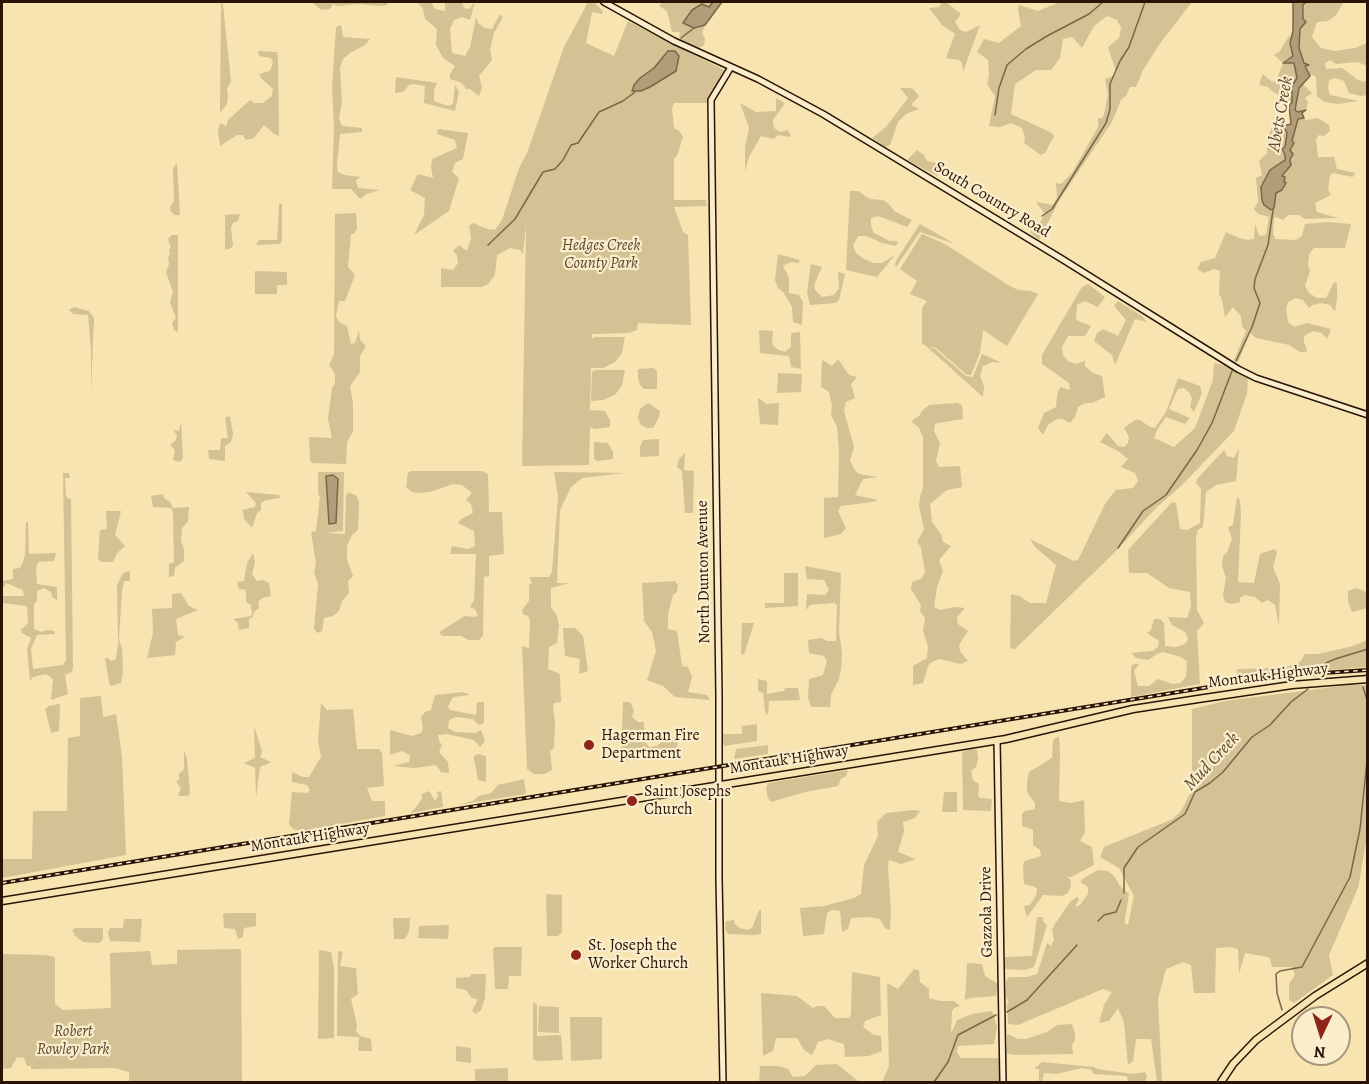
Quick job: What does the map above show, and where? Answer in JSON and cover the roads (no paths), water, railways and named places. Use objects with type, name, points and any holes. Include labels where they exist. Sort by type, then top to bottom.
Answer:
[{"type":"main road","name":"Montauk Highway","points":[[2,901],[997,740],[1142,708],[1264,688],[1368,679]]},
{"type":"main road","points":[[1221,1082],[1239,1057],[1256,1040],[1315,996],[1368,963]]},
{"type":"street","name":"South Country Road","points":[[604,2],[674,41],[823,114],[1238,369],[1256,378],[1368,415]]},
{"type":"street","name":"North Dunton Avenue","points":[[723,1083],[711,100],[731,67]]},
{"type":"street","name":"Gazzola Drive","points":[[997,740],[1003,1083]]},
{"type":"waterway","points":[[995,115],[999,88],[1007,65],[1026,49],[1089,14],[1103,2]]},
{"type":"waterway","points":[[1042,216],[1052,209],[1106,123],[1110,109],[1110,84],[1129,47],[1145,2]]},
{"type":"waterway","points":[[681,38],[694,28]]},
{"type":"waterway","points":[[488,245],[515,219],[543,172],[555,169],[571,145],[578,143],[599,112],[623,101],[635,92]]},
{"type":"waterway","name":"Abets Creek","points":[[1236,361],[1260,303],[1254,288],[1255,279],[1268,245],[1273,210]]},
{"type":"waterway","name":"Abets Creek","points":[[1118,548],[1143,511],[1166,495],[1197,450],[1212,423],[1232,371]]},
{"type":"waterway","name":"Mud Creek","points":[[1322,667],[1335,659],[1368,649]]},
{"type":"waterway","points":[[1363,687],[1368,703]]},
{"type":"waterway","name":"Mud Creek","points":[[1124,893],[1124,868],[1138,847],[1185,814],[1195,792],[1223,772],[1252,737],[1270,725],[1291,702],[1308,689]]},
{"type":"waterway","points":[[1282,1010],[1277,993],[1276,974],[1280,971],[1302,967],[1350,877],[1360,829],[1368,751]]},
{"type":"waterway","name":"Mud Creek","points":[[1098,921],[1104,915],[1116,912],[1121,900]]},
{"type":"waterway","name":"Mud Creek","points":[[1007,1012],[1027,1000],[1077,945]]},
{"type":"waterway","name":"Mud Creek","points":[[934,1082],[948,1062],[958,1035],[996,1015]]},
{"type":"railway","points":[[2,883],[1240,682],[1293,675],[1368,670]]},
{"type":"place","name":"Hagerman Fire Department","points":[[589,745]]},
{"type":"place","name":"Saint Josephs Church","points":[[632,801]]},
{"type":"place","name":"St. Joseph the Worker Church","points":[[576,955]]},
{"type":"park label","name":"Hedges Creek County Park","points":[[601,255]]},
{"type":"park label","name":"Robert Rowley Park","points":[[73,1041]]}]
